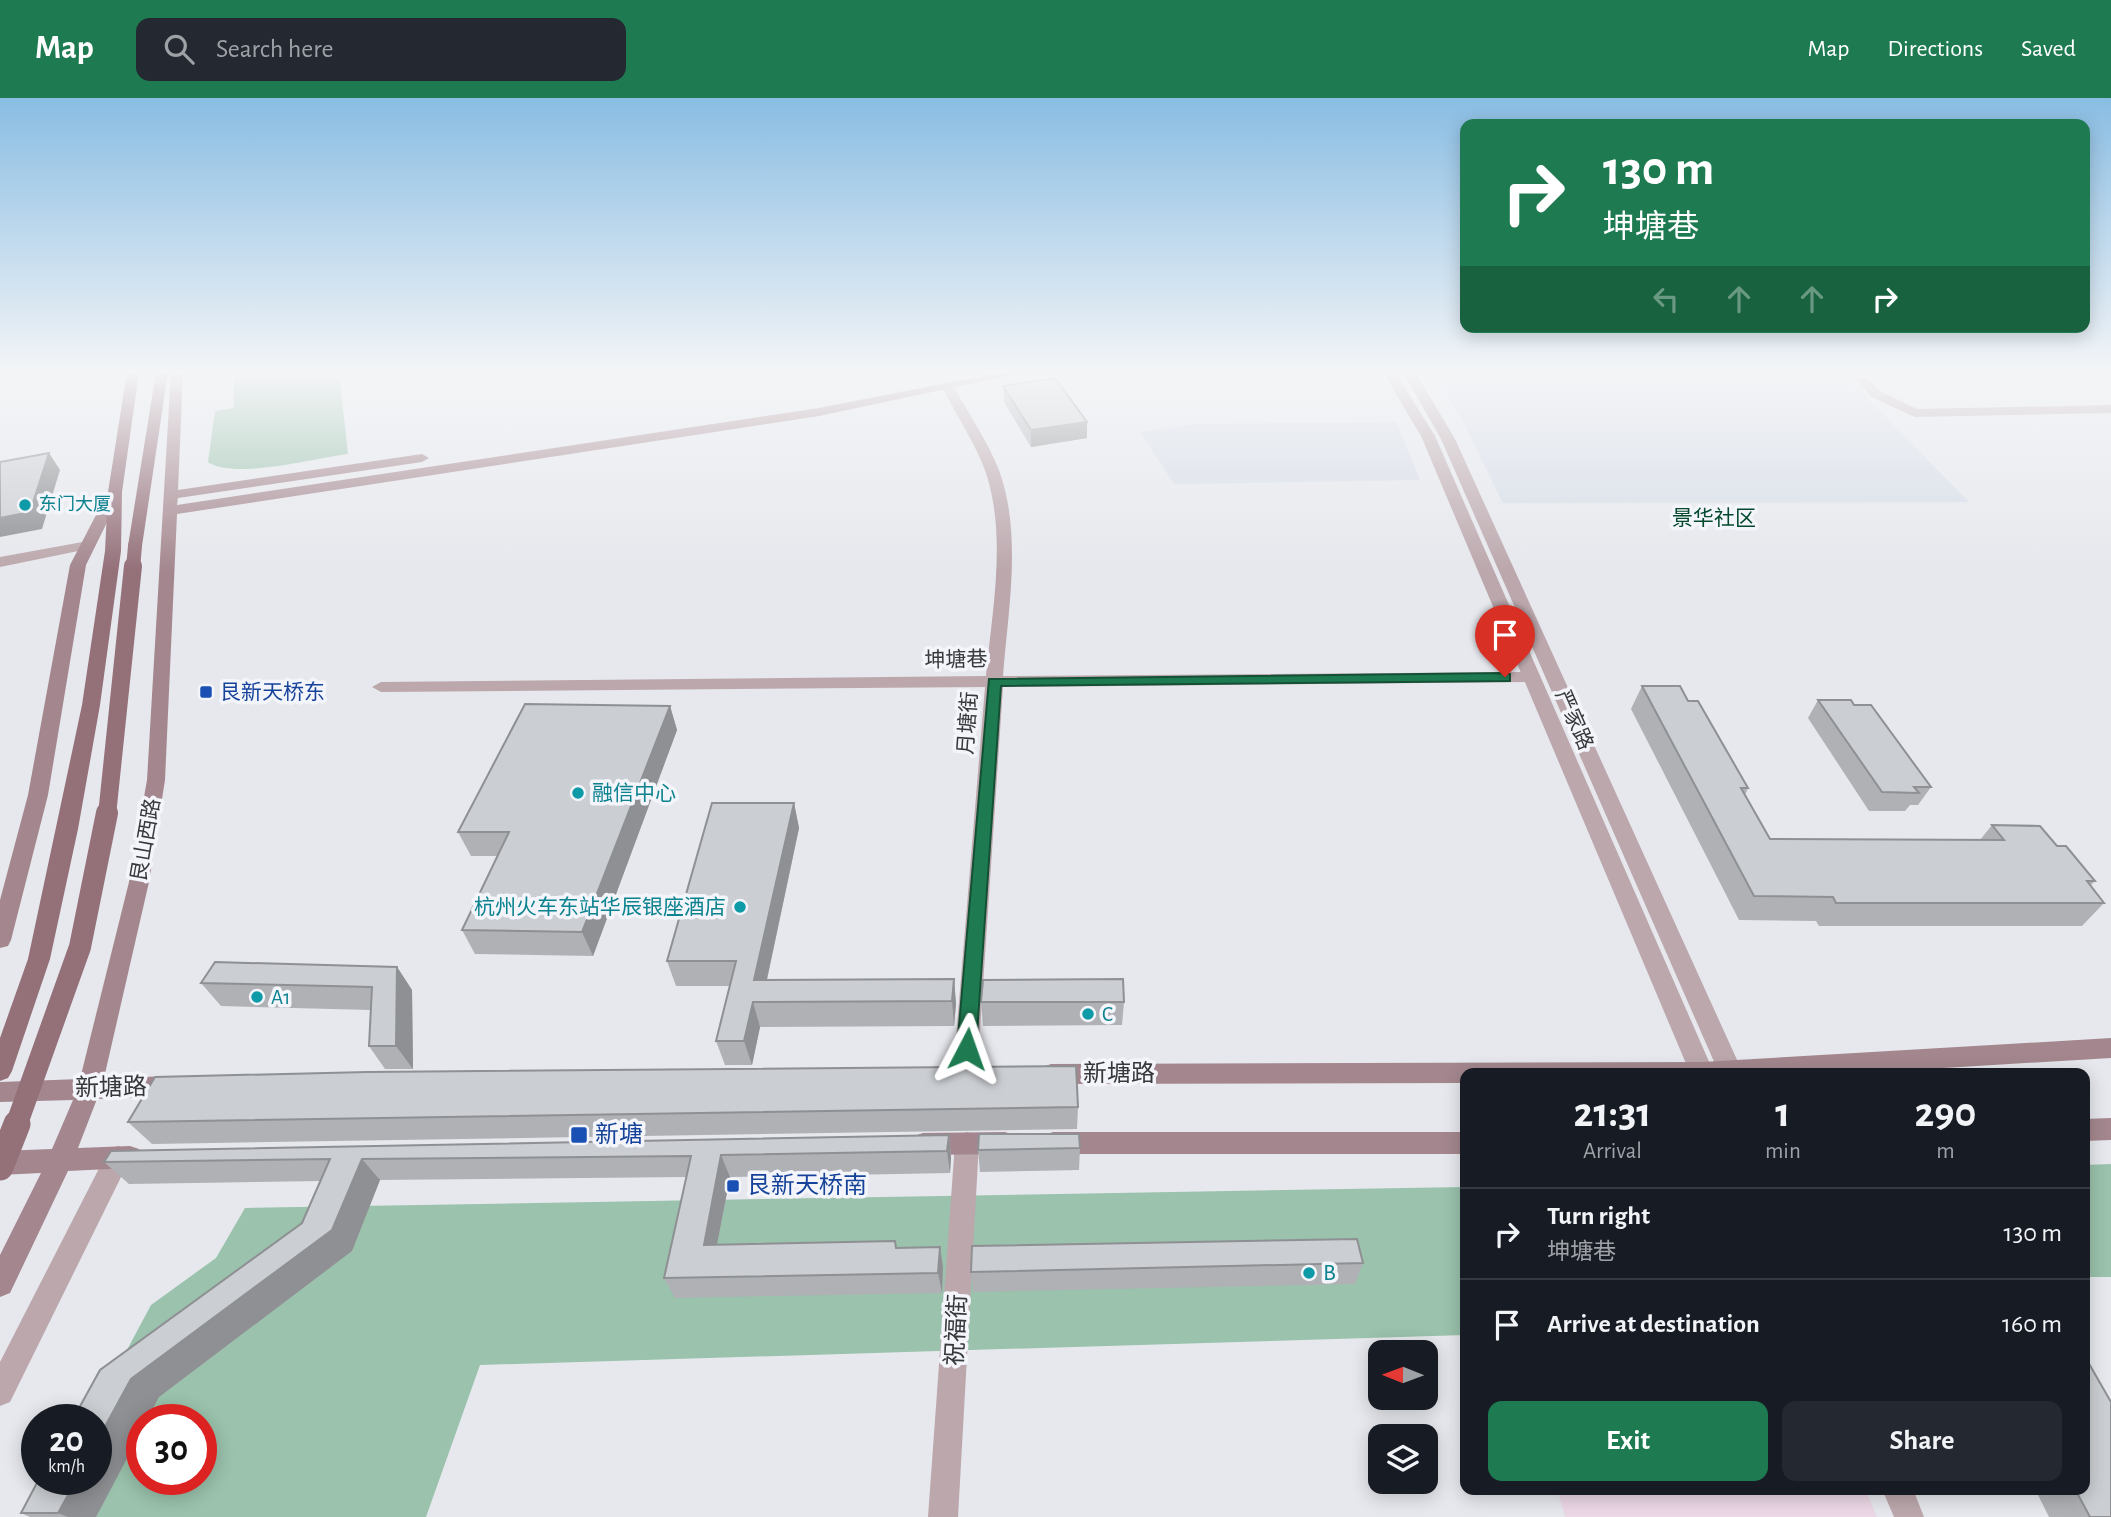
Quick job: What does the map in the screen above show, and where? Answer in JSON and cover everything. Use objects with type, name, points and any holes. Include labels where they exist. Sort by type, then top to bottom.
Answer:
[{"type":"main road","points":[[0,1071],[39,959],[65,842],[91,705],[113,551],[115,492],[123,438]]},
{"type":"main road","name":"艮山西路","points":[[0,1165],[79,948],[104,842],[122,701],[135,546],[152,438]]},
{"type":"main road","name":"艮山西路","points":[[0,1284],[59,1163],[90,1087],[139,882],[156,780],[174,438]]},
{"type":"main road","points":[[172,502],[631,438]]},
{"type":"main road","points":[[0,940],[38,795],[78,565],[115,492]]},
{"type":"main road","name":"新塘路","points":[[1794,1068],[2111,1048]]},
{"type":"main road","name":"新塘路","points":[[1033,1075],[1460,1073]]},
{"type":"main road","points":[[937,1076],[992,1075]]},
{"type":"main road","name":"新塘路","points":[[0,1092],[90,1087],[200,1086]]},
{"type":"main road","points":[[2090,1130],[2111,1129]]},
{"type":"main road","points":[[896,1145],[1460,1143]]},
{"type":"main road","points":[[0,1165],[160,1156]]},
{"type":"street","name":"月塘街","points":[[965,1075],[1005,541],[999,494],[992,470],[975,438]]},
{"type":"street","name":"严家路","points":[[1429,438],[1700,1068]]},
{"type":"street","name":"严家路","points":[[1448,438],[1729,1068]]},
{"type":"street","points":[[0,562],[88,545]]},
{"type":"street","name":"坤塘巷","points":[[381,687],[1532,677]]},
{"type":"street","name":"祝福街","points":[[943,1517],[967,1143]]},
{"type":"street","points":[[0,1391],[118,1157]]},
{"type":"street","points":[[1900,1495],[1909,1517]]},
{"type":"shaded area","points":[[1144,438],[1403,438],[1420,480],[1174,484]]},
{"type":"shaded area","points":[[1471,438],[1907,438],[1969,502],[1503,503]]},
{"type":"shaded area","points":[[1559,1495],[1868,1495],[1877,1517],[1565,1517]]},
{"type":"green space","points":[[211,438],[346,438],[348,454],[296,463],[236,469],[208,462]]},
{"type":"green space","points":[[2111,1164],[2111,1277],[2090,1277],[2090,1165]]},
{"type":"green space","points":[[1460,1187],[1460,1335],[480,1365],[426,1517],[38,1517],[72,1495],[112,1495],[112,1404],[98,1404],[151,1305],[216,1258],[245,1208]]},
{"type":"building","points":[[49,453],[30,512],[0,518],[0,462]]},
{"type":"building","points":[[1642,686],[1680,686],[1688,701],[1698,701],[1748,788],[1741,788],[1770,839],[2004,840],[1992,825],[2040,826],[2057,846],[2066,846],[2095,881],[2087,881],[2104,903],[1836,903],[1833,897],[1754,896]]},
{"type":"building","points":[[1818,700],[1851,700],[1854,705],[1871,705],[1931,787],[1914,787],[1919,793],[1882,792]]},
{"type":"building","name":"融信中心","points":[[525,704],[670,706],[582,932],[462,930],[509,832],[458,832]]},
{"type":"building","points":[[712,803],[794,803],[754,980],[954,979],[952,1001],[753,1002],[744,1041],[716,1041],[736,961],[667,961]]},
{"type":"building","points":[[215,962],[397,967],[396,1046],[369,1046],[372,987],[201,983]]},
{"type":"building","points":[[1123,979],[1124,1002],[981,1002],[983,980]]},
{"type":"building","points":[[1076,1066],[1078,1107],[128,1122],[155,1077],[367,1072]]},
{"type":"building","points":[[979,1134],[1079,1134],[1080,1148],[978,1150]]},
{"type":"building","points":[[949,1135],[947,1151],[721,1155],[704,1245],[895,1241],[896,1248],[940,1247],[938,1273],[664,1278],[691,1156],[362,1159],[332,1230],[131,1379],[112,1414],[112,1404],[81,1404],[100,1370],[302,1223],[330,1159],[104,1162],[111,1151]]},
{"type":"building","points":[[1357,1239],[1363,1263],[971,1272],[972,1246]]},
{"type":"building","points":[[2090,1365],[2111,1402],[2111,1517],[2090,1517],[2078,1495],[2090,1495]]},
{"type":"building","points":[[31,1495],[68,1495],[58,1513],[21,1513]]},
{"type":"place","name":"东门大厦","points":[[25,505]]},
{"type":"place","name":"艮新天桥东","points":[[206,692]]},
{"type":"place","name":"融信中心","points":[[578,793]]},
{"type":"place","name":"杭州火车东站华辰银座酒店","points":[[740,907]]},
{"type":"place","name":"A1","points":[[257,997]]},
{"type":"place","name":"C","points":[[1088,1014]]},
{"type":"place","name":"新塘","points":[[579,1135]]},
{"type":"place","name":"艮新天桥南","points":[[733,1186]]},
{"type":"place","name":"B","points":[[1309,1273]]},
{"type":"district","name":"景华社区","points":[[1714,518]]},
{"type":"route","points":[[967,1049],[994,682],[1505,677]]}]
